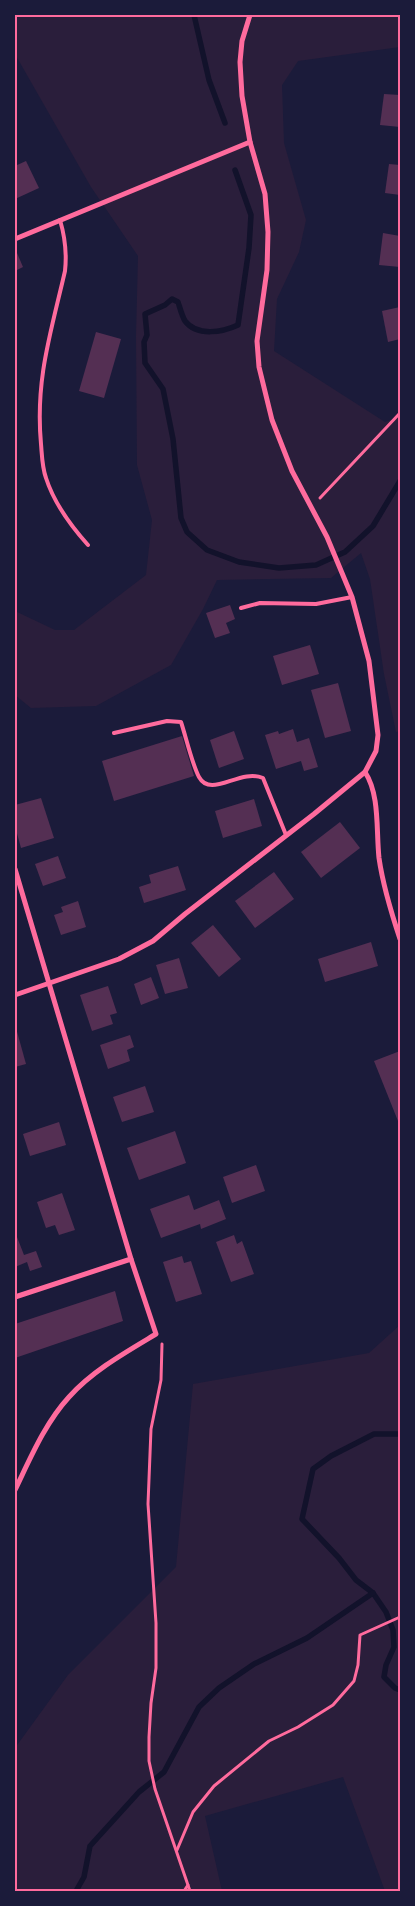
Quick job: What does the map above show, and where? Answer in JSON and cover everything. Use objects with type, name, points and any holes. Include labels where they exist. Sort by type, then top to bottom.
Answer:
[{"type":"street","points":[[15,995],[119,959],[153,941],[365,772],[376,751],[378,735],[370,661],[352,597],[327,537],[292,471],[272,420],[259,367],[257,341],[267,270],[268,232],[265,194],[250,142],[242,96],[240,62],[242,41],[250,15]]},
{"type":"street","points":[[15,239],[250,142]]},
{"type":"street","points":[[365,772],[372,783],[379,859],[387,900],[400,939]]},
{"type":"street","points":[[15,869],[131,1259],[156,1334],[109,1362],[69,1396],[52,1419],[15,1490]]},
{"type":"street","points":[[15,1297],[131,1259]]},
{"type":"lane","points":[[60,220],[65,238],[66,271],[43,363],[39,397],[39,423],[46,478],[70,524],[88,546]]},
{"type":"lane","points":[[241,608],[260,603],[316,604],[352,597]]},
{"type":"lane","points":[[114,733],[167,721],[180,722],[199,778],[207,785],[215,786],[244,775],[256,775],[263,778],[286,835]]},
{"type":"path","points":[[310,508],[354,464],[400,413]]},
{"type":"path","points":[[162,1341],[160,1380],[151,1429],[148,1504],[156,1624],[156,1668],[151,1703],[149,1761],[155,1789],[190,1891]]},
{"type":"path","points":[[176,1852],[193,1812],[214,1786],[269,1741],[298,1727],[333,1705],[354,1681],[358,1665],[360,1635],[400,1617]]},
{"type":"path","points":[[184,1891],[188,1885]]},
{"type":"shaded area","points":[[15,15],[400,15],[400,47],[298,61],[282,85],[284,143],[306,220],[299,252],[277,299],[274,351],[385,422],[400,417],[400,731],[396,732],[384,674],[370,579],[361,553],[331,578],[217,580],[171,665],[96,706],[31,708],[15,695],[15,611],[55,630],[74,630],[146,575],[152,520],[137,465],[136,336],[138,256],[91,187],[15,54]]},
{"type":"shaded area","points":[[400,1325],[400,1891],[385,1891],[343,1777],[205,1816],[222,1891],[15,1891],[15,1748],[68,1675],[176,1567],[193,1384],[369,1353]]},
{"type":"building","points":[[384,94],[400,95],[400,127],[380,125]]},
{"type":"building","points":[[26,161],[39,188],[15,199],[15,166]]},
{"type":"building","points":[[389,164],[400,165],[400,195],[385,193]]},
{"type":"building","points":[[383,233],[400,236],[400,267],[379,265]]},
{"type":"building","points":[[17,253],[23,267],[15,271],[15,254]]},
{"type":"building","points":[[400,307],[400,339],[388,342],[382,311]]},
{"type":"building","points":[[96,332],[121,339],[104,398],[79,391]]},
{"type":"building","points":[[230,605],[235,619],[226,623],[230,633],[215,638],[206,613]]},
{"type":"building","points":[[310,645],[319,674],[282,685],[273,656]]},
{"type":"building","points":[[338,683],[351,731],[325,738],[311,690]]},
{"type":"building","points":[[293,729],[297,742],[309,738],[318,767],[304,771],[301,761],[276,769],[265,735],[278,731],[279,734]]},
{"type":"building","points":[[234,731],[244,759],[219,768],[210,740]]},
{"type":"building","points":[[182,736],[194,776],[114,801],[102,761]]},
{"type":"building","points":[[41,798],[54,838],[21,848],[15,826],[15,805]]},
{"type":"building","points":[[254,799],[262,826],[223,838],[215,811]]},
{"type":"building","points":[[340,822],[360,848],[321,878],[301,852]]},
{"type":"building","points":[[58,856],[66,878],[43,886],[35,864]]},
{"type":"building","points":[[178,866],[186,890],[144,903],[139,887],[151,883],[149,875]]},
{"type":"building","points":[[274,872],[294,899],[255,928],[235,901]]},
{"type":"building","points":[[78,901],[86,927],[61,935],[54,915],[63,912],[61,907]]},
{"type":"building","points":[[213,925],[241,959],[219,977],[191,943]]},
{"type":"building","points":[[371,942],[378,966],[325,982],[318,959]]},
{"type":"building","points":[[179,958],[188,988],[165,994],[156,965]]},
{"type":"building","points":[[151,977],[159,998],[141,1005],[134,984]]},
{"type":"building","points":[[108,986],[117,1013],[110,1015],[113,1024],[92,1031],[80,995]]},
{"type":"building","points":[[15,1029],[26,1064],[15,1067]]},
{"type":"building","points":[[130,1035],[134,1047],[127,1050],[130,1061],[108,1069],[100,1045]]},
{"type":"building","points":[[400,1051],[400,1126],[374,1061]]},
{"type":"building","points":[[145,1086],[154,1112],[122,1122],[113,1097]]},
{"type":"building","points":[[59,1122],[66,1145],[30,1156],[23,1134]]},
{"type":"building","points":[[175,1131],[186,1163],[139,1180],[127,1148]]},
{"type":"building","points":[[256,1165],[265,1191],[232,1203],[223,1177]]},
{"type":"building","points":[[62,1193],[75,1230],[59,1235],[55,1225],[46,1228],[37,1202]]},
{"type":"building","points":[[189,1195],[194,1210],[219,1200],[226,1219],[201,1229],[200,1224],[161,1238],[150,1209]]},
{"type":"building","points":[[234,1235],[237,1244],[242,1241],[254,1274],[231,1282],[216,1242]]},
{"type":"building","points":[[17,1237],[24,1255],[36,1251],[42,1267],[30,1271],[27,1262],[15,1267],[15,1238]]},
{"type":"building","points":[[182,1256],[184,1263],[191,1261],[202,1294],[176,1302],[163,1262]]},
{"type":"building","points":[[115,1291],[123,1321],[15,1358],[15,1324]]},
{"type":"waterway","points":[[194,15],[209,80],[225,123]]},
{"type":"waterway","points":[[235,170],[251,215],[249,248],[238,325],[225,330],[210,332],[196,329],[185,321],[178,302],[172,299],[165,305],[145,314],[147,335],[144,342],[145,363],[163,389],[173,439],[181,518],[187,532],[207,550],[239,562],[279,568],[316,565],[345,552],[373,526],[400,481]]},
{"type":"waterway","points":[[400,1434],[374,1434],[331,1456],[313,1469],[302,1519],[339,1558],[356,1580],[373,1593],[386,1612],[393,1630],[394,1647],[386,1665],[384,1677],[395,1688],[400,1690]]},
{"type":"waterway","points":[[76,1891],[84,1877],[90,1846],[139,1792],[164,1772],[199,1707],[219,1688],[254,1664],[307,1638],[373,1593]]}]
